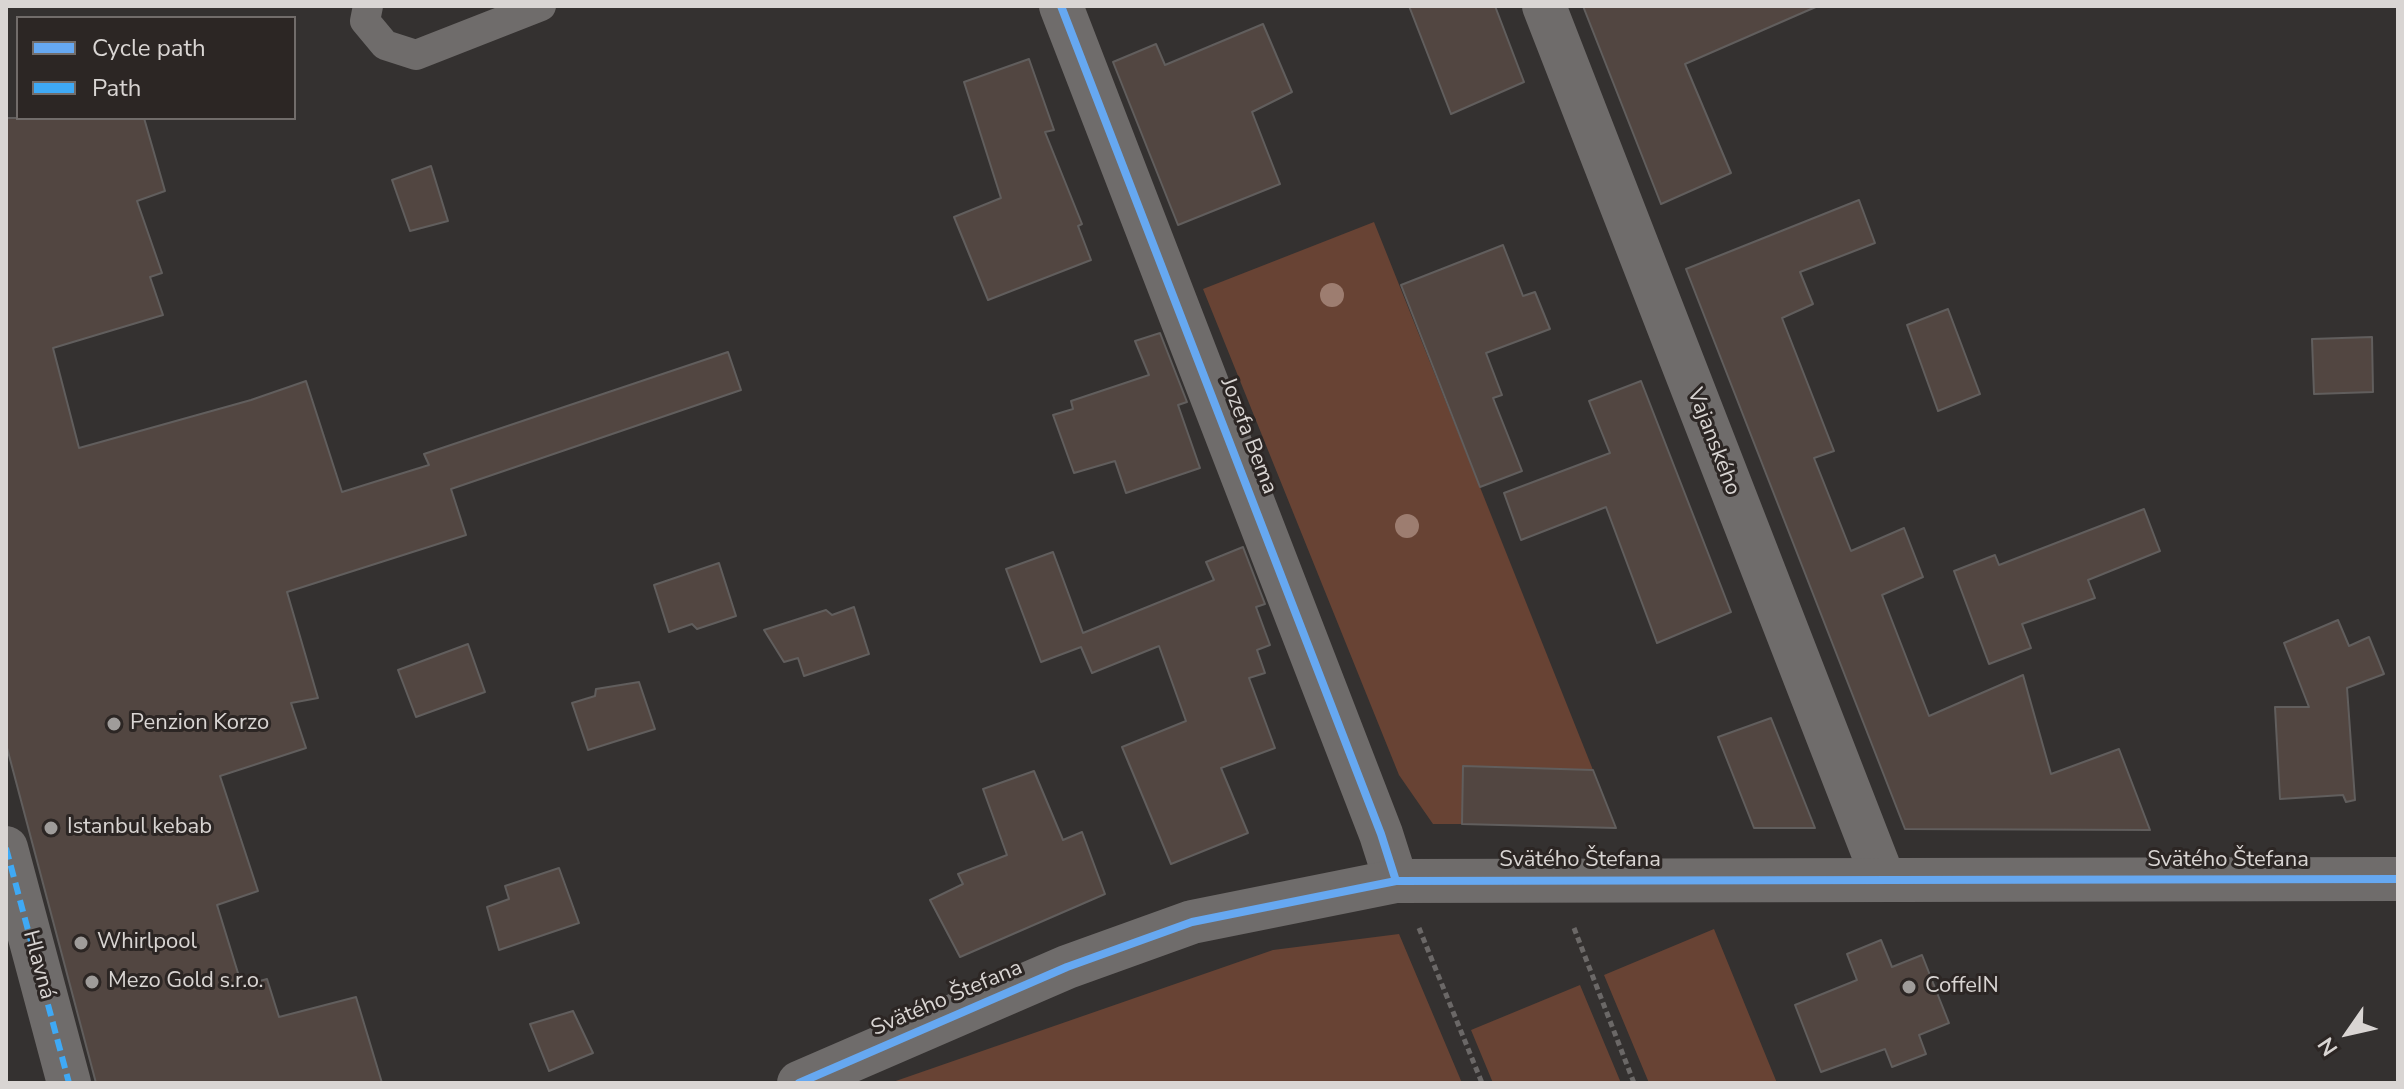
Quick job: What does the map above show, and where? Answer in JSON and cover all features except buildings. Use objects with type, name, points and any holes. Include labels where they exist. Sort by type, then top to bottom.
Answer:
[{"type":"street","name":"Jozefa Bema","points":[[1061,6],[1376,819],[1396,881]]},
{"type":"street","name":"Vajanského","points":[[1544,6],[1883,878]]},
{"type":"street","name":"Hlavná","points":[[6,848],[69,1083]]},
{"type":"street","name":"Svätého Štefana","points":[[799,1083],[1067,967],[1192,922],[1396,881],[2398,879]]},
{"type":"lane","points":[[368,6],[365,21],[385,45],[416,55],[541,6]]},
{"type":"path","points":[[1396,881],[1482,1083]]},
{"type":"path","points":[[1577,914],[1574,930],[1634,1083]]},
{"type":"shaded area","points":[[1374,222],[1593,770],[1463,766],[1462,824],[1433,824],[1399,775],[1203,289]]},
{"type":"shaded area","points":[[1714,929],[1777,1083],[1649,1083],[1604,975]]},
{"type":"shaded area","points":[[1399,934],[1462,1083],[890,1083],[1273,950]]},
{"type":"shaded area","points":[[1580,985],[1621,1083],[1493,1083],[1471,1030]]},
{"type":"marked path","points":[[6,848],[69,1083]]},
{"type":"cycle path","points":[[1061,6],[1381,834],[1396,881]]},
{"type":"cycle path","points":[[799,1083],[1067,967],[1192,922],[1396,881],[2398,879]]},
{"type":"place","name":"Penzion Korzo","points":[[114,724]]},
{"type":"place","name":"Istanbul kebab","points":[[51,828]]},
{"type":"place","name":"Whirlpool","points":[[81,943]]},
{"type":"place","name":"Mezo Gold s.r.o.","points":[[92,982]]},
{"type":"place","name":"CoffeIN","points":[[1909,987]]}]
